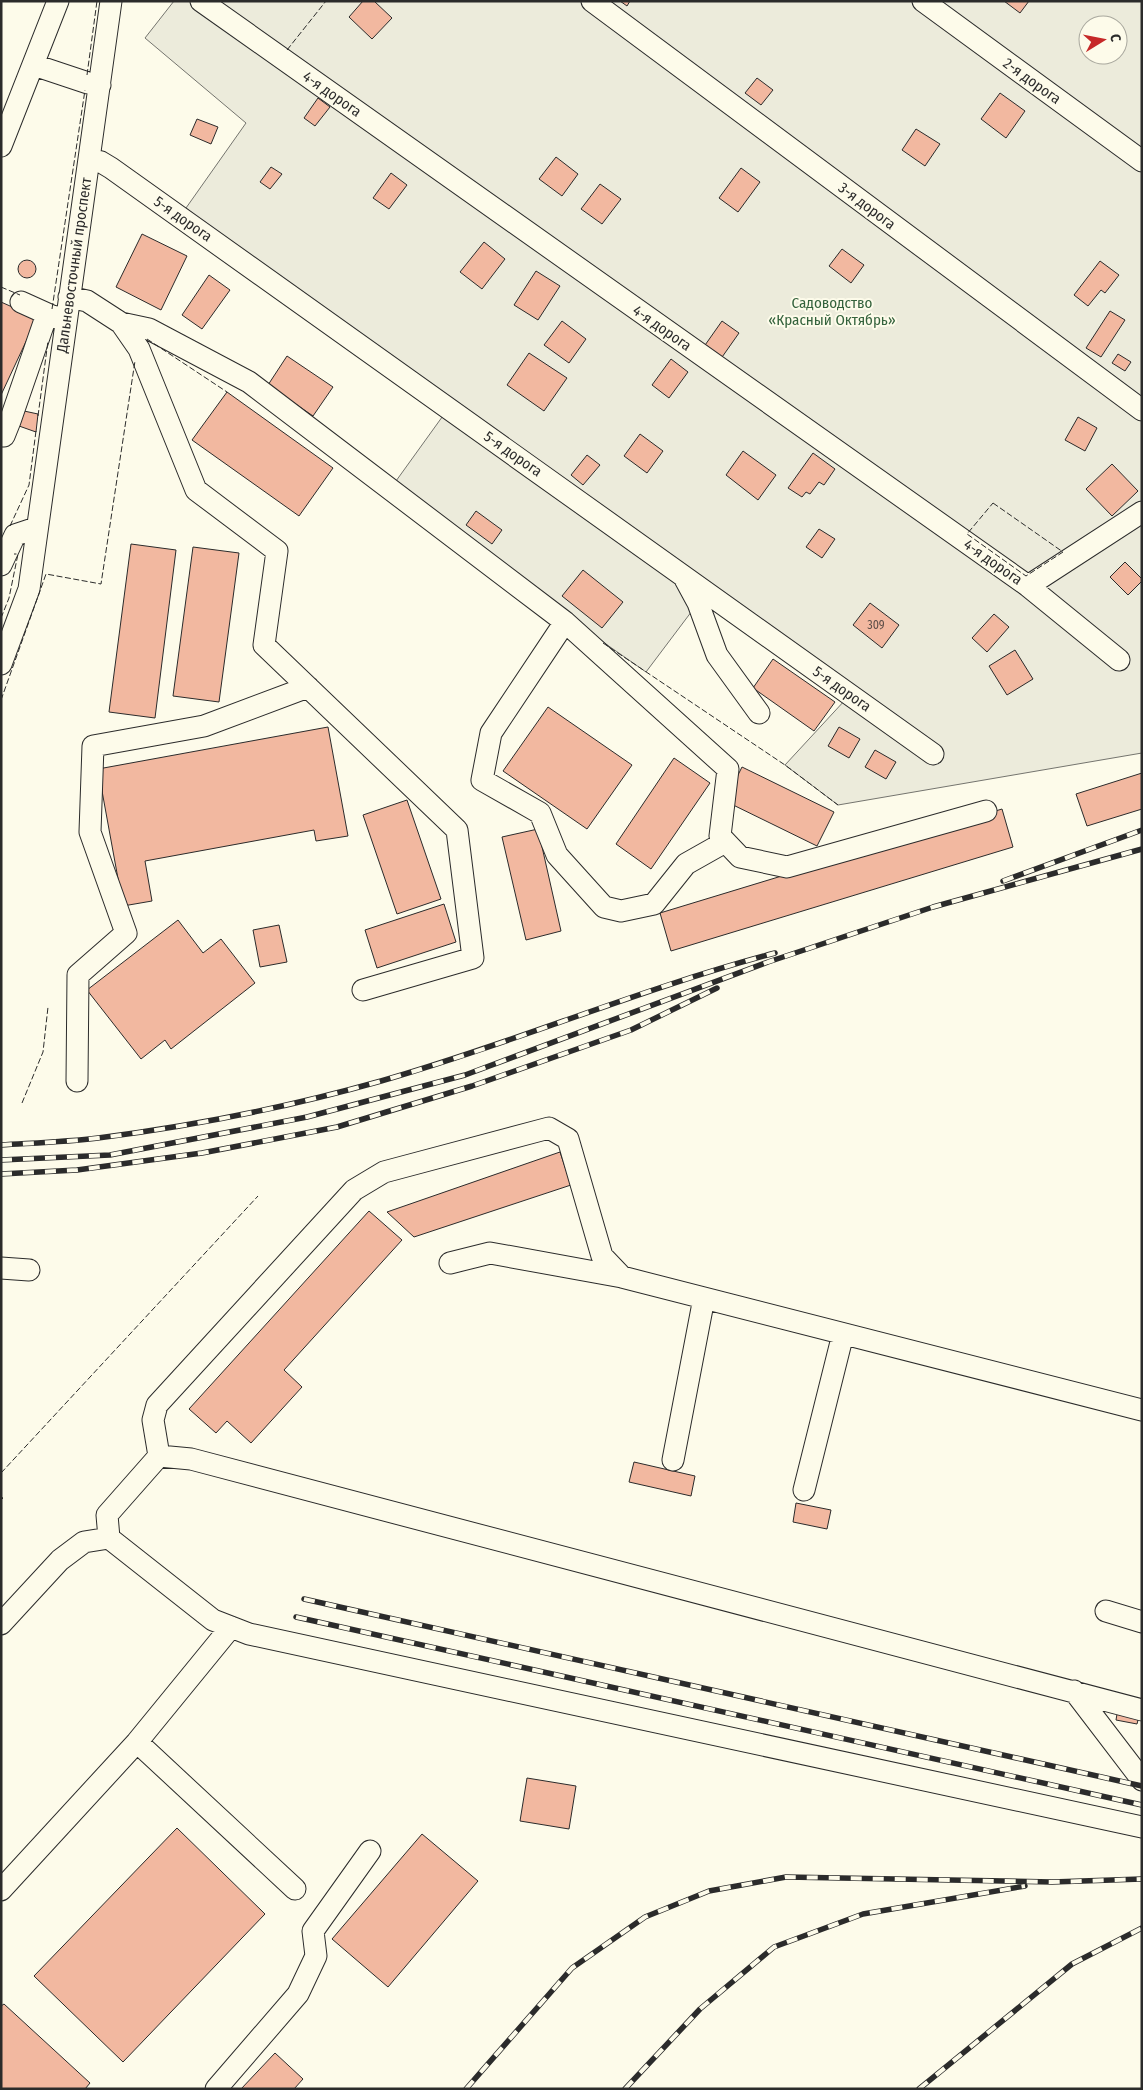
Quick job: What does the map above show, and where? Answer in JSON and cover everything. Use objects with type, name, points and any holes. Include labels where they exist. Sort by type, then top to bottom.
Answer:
[{"type":"street","points":[[1,146],[58,1]]},
{"type":"street","name":"Дальневосточный проспект","points":[[1,664],[29,589],[56,316],[69,297],[111,1]]},
{"type":"street","name":"4-я дорога","points":[[201,1],[1028,586],[1120,660]]},
{"type":"street","name":"3-я дорога","points":[[592,1],[1142,410]]},
{"type":"street","name":"2-я дорога","points":[[923,1],[1142,161]]},
{"type":"street","points":[[34,65],[88,83],[100,85]]},
{"type":"street","name":"5-я дорога","points":[[89,159],[101,162],[111,168],[934,754]]},
{"type":"street","points":[[69,297],[87,301],[121,323],[149,329],[249,382],[565,622],[728,769],[720,836],[740,857],[787,867],[986,811]]},
{"type":"street","points":[[1,435],[4,436],[56,316],[21,302]]},
{"type":"street","points":[[121,323],[139,349],[196,490],[276,551],[264,645],[458,830],[473,958],[363,990]]},
{"type":"street","points":[[1028,586],[1142,512]]},
{"type":"street","points":[[1,565],[8,532],[36,528]]},
{"type":"street","points":[[682,575],[698,603],[717,655],[759,714]]},
{"type":"street","points":[[565,622],[491,733],[482,780],[540,813],[557,855],[604,907],[612,910],[621,912],[654,904],[686,864],[725,842]]},
{"type":"street","points":[[77,1081],[78,974],[126,933],[90,832],[93,746],[204,726],[308,687]]},
{"type":"street","points":[[159,1456],[153,1420],[157,1405],[354,1190],[384,1172],[549,1128],[568,1139],[602,1256],[622,1277]]},
{"type":"street","points":[[450,1263],[490,1253],[622,1277],[1142,1410]]},
{"type":"street","points":[[1,1268],[29,1270]]},
{"type":"street","points":[[672,1460],[704,1298]]},
{"type":"street","points":[[804,1490],[843,1334]]},
{"type":"street","points":[[109,1538],[108,1515],[159,1456]]},
{"type":"street","points":[[159,1456],[191,1459],[1142,1710]]},
{"type":"street","points":[[1,1624],[60,1560],[84,1542],[109,1538],[213,1620],[248,1634],[1142,1827]]},
{"type":"street","points":[[1106,1611],[1142,1622]]},
{"type":"street","points":[[1,1890],[137,1742],[231,1627]]},
{"type":"street","points":[[1074,1691],[1116,1743],[1142,1780]]},
{"type":"street","points":[[137,1742],[295,1889]]},
{"type":"street","points":[[216,2089],[298,1994],[316,1956],[312,1931],[370,1851]]},
{"type":"green space","name":"Садоводство «Красный Октябрь»","points":[[174,1],[1142,1],[1142,753],[838,805],[785,765],[846,699],[704,595],[646,672],[540,598],[396,481],[445,413],[186,208],[246,123],[145,38]]},
{"type":"building","points":[[363,1],[374,1],[392,18],[372,39],[349,17]]},
{"type":"building","points":[[620,1],[630,1],[627,6]]},
{"type":"building","points":[[1004,1],[1029,1],[1020,13]]},
{"type":"building","points":[[757,78],[773,90],[761,105],[745,93]]},
{"type":"building","points":[[1000,93],[1025,111],[1006,138],[981,119]]},
{"type":"building","points":[[318,98],[330,107],[315,126],[304,118]]},
{"type":"building","points":[[197,119],[218,127],[211,144],[190,135]]},
{"type":"building","points":[[916,129],[940,144],[925,166],[902,150]]},
{"type":"building","points":[[556,157],[578,174],[562,196],[539,179]]},
{"type":"building","points":[[271,167],[282,174],[270,189],[260,182]]},
{"type":"building","points":[[741,168],[760,182],[738,212],[719,198]]},
{"type":"building","points":[[391,173],[407,185],[389,209],[373,198]]},
{"type":"building","points":[[600,184],[621,199],[602,224],[581,209]]},
{"type":"building","points":[[142,234],[187,256],[161,310],[116,287]]},
{"type":"building","points":[[484,242],[505,259],[482,289],[460,272]]},
{"type":"building","points":[[842,249],[864,265],[851,283],[829,266]]},
{"type":"building","points":[[23,260],[31,260],[36,265],[34,276],[23,278],[18,273],[18,265]]},
{"type":"building","points":[[1100,261],[1119,275],[1105,293],[1101,290],[1088,306],[1074,295]]},
{"type":"building","points":[[536,271],[560,286],[538,320],[514,305]]},
{"type":"building","points":[[209,275],[230,290],[202,329],[182,315]]},
{"type":"building","points":[[1,302],[37,318],[1,395]]},
{"type":"building","points":[[1110,311],[1125,320],[1101,357],[1086,348]]},
{"type":"building","points":[[562,321],[586,339],[569,363],[544,345]]},
{"type":"building","points":[[722,321],[739,333],[720,360],[703,348]]},
{"type":"building","points":[[529,353],[567,378],[544,411],[507,385]]},
{"type":"building","points":[[1118,354],[1131,362],[1125,371],[1112,363]]},
{"type":"building","points":[[287,356],[333,387],[313,416],[268,385]]},
{"type":"building","points":[[671,359],[688,372],[669,398],[652,385]]},
{"type":"building","points":[[227,392],[333,468],[299,516],[192,440]]},
{"type":"building","points":[[24,411],[38,414],[36,432],[19,426]]},
{"type":"building","points":[[1078,417],[1097,428],[1085,451],[1065,440]]},
{"type":"building","points":[[640,434],[663,451],[647,473],[624,456]]},
{"type":"building","points":[[743,451],[776,475],[758,500],[726,475]]},
{"type":"building","points":[[813,453],[835,469],[824,485],[819,482],[810,494],[806,492],[802,497],[788,488]]},
{"type":"building","points":[[587,455],[600,465],[583,485],[571,475]]},
{"type":"building","points":[[1112,464],[1138,491],[1112,516],[1086,489]]},
{"type":"building","points":[[476,511],[502,530],[492,544],[466,525]]},
{"type":"building","points":[[819,529],[835,539],[822,558],[806,547]]},
{"type":"building","points":[[131,544],[176,550],[155,718],[109,712]]},
{"type":"building","points":[[193,547],[239,553],[219,702],[173,696]]},
{"type":"building","points":[[1125,562],[1142,579],[1128,595],[1110,577]]},
{"type":"building","points":[[583,570],[623,602],[602,628],[562,596]]},
{"type":"building","points":[[870,603],[899,625],[882,648],[853,625]]},
{"type":"building","points":[[994,614],[1009,627],[987,652],[972,638]]},
{"type":"building","points":[[1015,650],[1033,679],[1007,695],[989,666]]},
{"type":"building","points":[[773,659],[835,702],[814,731],[753,688]]},
{"type":"building","points":[[548,707],[632,765],[587,829],[503,771]]},
{"type":"building","points":[[328,727],[348,836],[316,841],[314,830],[145,861],[152,901],[123,906],[98,769]]},
{"type":"building","points":[[839,727],[860,739],[849,758],[828,746]]},
{"type":"building","points":[[875,750],[896,762],[886,779],[865,767]]},
{"type":"building","points":[[674,758],[710,783],[651,869],[616,844]]},
{"type":"building","points":[[742,767],[834,812],[817,846],[725,801]]},
{"type":"building","points":[[1142,773],[1142,809],[1087,826],[1076,794]]},
{"type":"building","points":[[407,800],[441,899],[397,914],[363,815]]},
{"type":"building","points":[[1002,809],[1013,847],[671,951],[660,913]]},
{"type":"building","points":[[538,829],[561,931],[526,940],[502,837]]},
{"type":"building","points":[[444,904],[456,942],[377,968],[365,930]]},
{"type":"building","points":[[178,920],[203,953],[221,939],[255,983],[171,1049],[165,1040],[141,1059],[87,990]]},
{"type":"building","points":[[279,925],[287,962],[260,967],[253,930]]},
{"type":"building","points":[[560,1152],[571,1185],[414,1237],[387,1212]]},
{"type":"building","points":[[369,1211],[402,1240],[284,1370],[302,1387],[251,1443],[227,1421],[216,1433],[189,1409]]},
{"type":"building","points":[[634,1462],[695,1476],[691,1496],[629,1482]]},
{"type":"building","points":[[796,1503],[831,1510],[827,1529],[793,1522]]},
{"type":"building","points":[[1118,1708],[1140,1712],[1137,1724],[1116,1720]]},
{"type":"building","points":[[527,1778],[576,1786],[569,1829],[520,1821]]},
{"type":"building","points":[[177,1828],[265,1914],[123,2062],[34,1976]]},
{"type":"building","points":[[422,1834],[478,1881],[388,1987],[332,1939]]},
{"type":"building","points":[[4,2004],[90,2083],[85,2089],[1,2089],[1,2006]]},
{"type":"building","points":[[275,2053],[303,2079],[294,2089],[241,2089]]},
{"type":"railway","points":[[1003,881],[1142,830]]},
{"type":"railway","points":[[1,1160],[110,1155],[307,1117],[465,1075],[768,962],[933,907],[1142,849]]},
{"type":"railway","points":[[1,1145],[98,1138],[134,1133],[205,1122],[311,1099],[431,1066],[676,982],[775,953]]},
{"type":"railway","points":[[1,1174],[77,1170],[202,1153],[337,1127],[472,1086],[631,1030],[717,988]]},
{"type":"railway","points":[[304,1599],[1142,1786]]},
{"type":"railway","points":[[296,1617],[1142,1805]]},
{"type":"railway","points":[[466,2089],[572,1968],[645,1917],[709,1891],[786,1877],[1052,1882],[1142,1879]]},
{"type":"railway","points":[[625,2089],[700,2009],[774,1947],[863,1914],[1025,1886]]},
{"type":"railway","points":[[919,2089],[1072,1964],[1142,1928]]},
{"type":"fence","points":[[87,75],[97,1]]},
{"type":"fence","points":[[287,50],[326,1]]},
{"type":"fence","points":[[52,309],[85,90]]},
{"type":"fence","points":[[1,287],[20,295]]},
{"type":"fence","points":[[147,339],[227,392]]},
{"type":"fence","points":[[38,416],[48,341]]},
{"type":"fence","points":[[1,700],[46,574],[101,584],[135,361]]},
{"type":"fence","points":[[10,526],[29,485],[36,431]]},
{"type":"fence","points":[[993,503],[1063,552],[1026,576],[967,534],[993,503]]},
{"type":"fence","points":[[1,618],[9,598],[18,554],[14,554]]},
{"type":"fence","points":[[603,643],[785,765],[838,805]]},
{"type":"fence","points":[[22,1103],[43,1052],[48,1007]]},
{"type":"fence","points":[[1,1473],[258,1196]]},
{"type":"fence","points":[[1,1497],[3,1498],[1,1500]]}]
